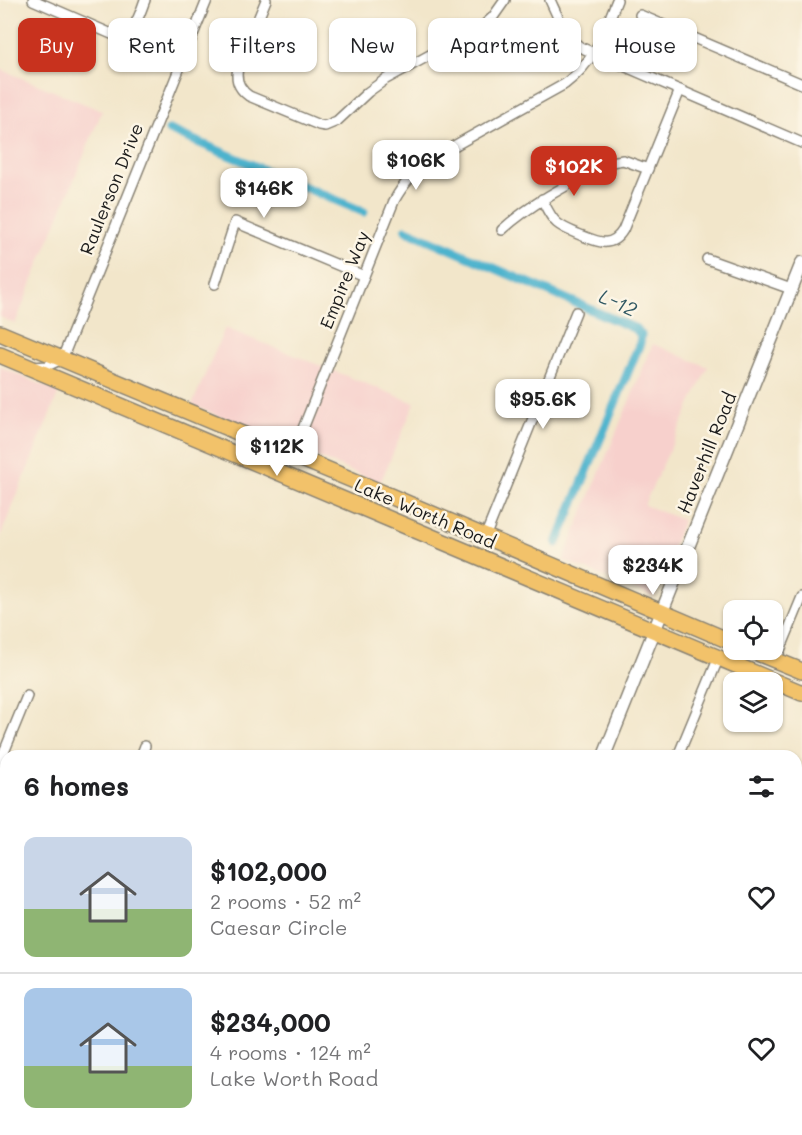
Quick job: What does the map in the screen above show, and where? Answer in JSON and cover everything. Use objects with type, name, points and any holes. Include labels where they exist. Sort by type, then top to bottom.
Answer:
[{"type":"main road","name":"Lake Worth Road","points":[[0,333],[723,639]]},
{"type":"main road","name":"Lake Worth Road","points":[[0,355],[802,693]]},
{"type":"main road","points":[[776,660],[802,671]]},
{"type":"street","points":[[33,0],[120,36],[131,31],[145,0]]},
{"type":"street","name":"Raulerson Drive","points":[[62,359],[207,0]]},
{"type":"street","points":[[266,0],[238,69],[239,87],[249,96],[326,126],[337,121],[368,92],[386,79],[483,26],[494,17],[505,0]]},
{"type":"street","points":[[550,0],[570,39],[593,54]]},
{"type":"street","name":"Empire Way","points":[[609,18],[617,0]]},
{"type":"street","points":[[640,15],[802,84]]},
{"type":"street","name":"Empire Way","points":[[292,456],[397,195],[414,173],[436,156],[565,84],[576,76],[593,55]]},
{"type":"street","points":[[637,72],[802,143]]},
{"type":"street","points":[[542,199],[552,218],[561,226],[602,243],[620,236],[680,90]]},
{"type":"street","points":[[502,231],[514,219],[542,199],[611,162],[622,160],[648,170]]},
{"type":"street","points":[[215,285],[235,222],[364,276]]},
{"type":"street","points":[[707,259],[791,289]]},
{"type":"street","name":"Haverhill Road","points":[[606,750],[802,263]]},
{"type":"street","points":[[485,537],[576,312]]},
{"type":"street","points":[[29,367],[47,366],[62,359]]},
{"type":"street","points":[[255,463],[277,464],[292,456]]},
{"type":"street","points":[[783,643],[802,597]]},
{"type":"street","points":[[680,750],[719,657]]},
{"type":"street","points":[[5,750],[27,696]]},
{"type":"street","points":[[143,750],[145,746]]},
{"type":"shaded area","points":[[0,69],[102,111],[15,324],[0,317]]},
{"type":"shaded area","points":[[225,328],[415,403],[380,483],[192,405]]},
{"type":"shaded area","points":[[653,344],[708,367],[644,505],[683,520],[654,597],[563,560]]},
{"type":"shaded area","points":[[0,367],[59,392],[0,537]]},
{"type":"waterway","name":"L-12","points":[[169,130],[364,212]]},
{"type":"waterway","name":"L-12","points":[[406,230],[636,329],[641,335],[640,343],[557,543]]}]
